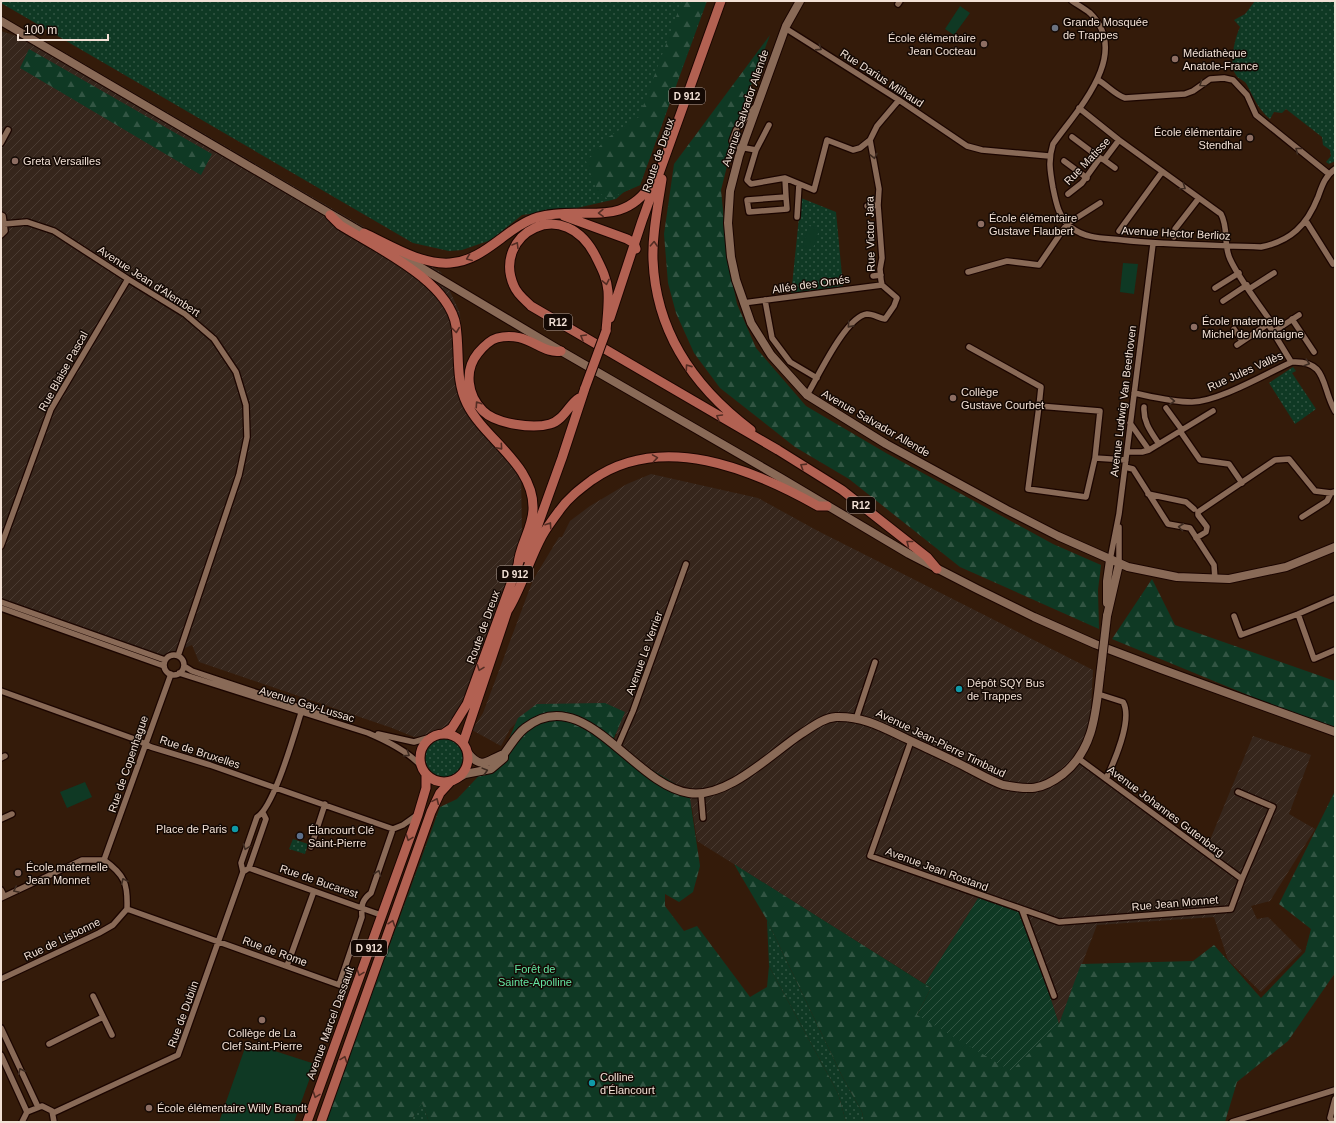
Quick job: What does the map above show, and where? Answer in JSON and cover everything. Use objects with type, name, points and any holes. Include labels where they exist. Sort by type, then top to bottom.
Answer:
[{"type":"main road","name":"Route de Dreux","points":[[463,743],[562,458],[583,393],[606,331],[634,243],[722,1]]},
{"type":"main road","name":"Route de Dreux","points":[[626,271],[635,254],[725,1]]},
{"type":"main road","name":"R12","points":[[364,233],[426,260],[451,263],[475,256],[530,220],[559,214],[608,213],[632,205],[648,189],[664,158]]},
{"type":"main road","name":"R12","points":[[662,179],[656,214],[653,262],[659,304],[672,340],[685,363],[718,403],[778,450]]},
{"type":"main road","points":[[559,214],[634,243],[635,254]]},
{"type":"main road","name":"R12","points":[[330,215],[340,225],[432,284],[449,306],[456,326],[460,387],[467,404],[478,420],[520,470],[527,480],[531,492],[533,504],[532,519],[519,556],[518,565]]},
{"type":"main road","name":"R12","points":[[606,331],[608,292],[606,278],[593,251],[585,239],[568,227],[560,224],[539,226],[529,231],[514,248],[510,262],[510,273],[513,285],[520,296],[532,306],[778,450],[842,490],[927,557],[938,568]]},
{"type":"main road","name":"R12","points":[[561,351],[554,352],[522,338],[509,336],[496,339],[484,346],[473,359],[469,372],[469,388],[476,402],[484,412],[497,419],[527,426],[552,424],[563,416],[583,393]]},
{"type":"main road","name":"Route de Dreux","points":[[443,734],[452,728],[467,704],[558,455],[578,409]]},
{"type":"main road","name":"R12","points":[[508,610],[515,599],[542,536],[569,498],[603,472],[632,462],[661,457],[686,457],[710,462],[761,477],[818,506],[827,506]]},
{"type":"main road","points":[[443,734],[454,736],[463,743],[468,753],[466,768],[455,780],[437,781],[424,770],[420,759],[421,751],[425,743],[431,738],[443,734]]},
{"type":"main road","name":"Avenue Marcel Dassault","points":[[307,1122],[418,815],[426,788],[424,770]]},
{"type":"main road","name":"D 912","points":[[321,1122],[432,812],[440,793],[455,780]]},
{"type":"street","name":"Avenue Salvador Allende","points":[[800,1],[785,28],[739,156],[730,191],[728,223],[731,258],[751,323],[771,355],[807,395],[886,444],[1058,536],[1119,564],[1177,577],[1215,579],[1229,578],[1286,567],[1335,547]]},
{"type":"street","name":"Avenue Hector Berlioz","points":[[1072,1],[1090,14],[1098,25],[1103,36],[1105,51],[1104,66],[1098,80],[1053,144],[1049,156],[1048,164],[1056,204],[1067,224],[1080,233],[1091,237],[1153,244],[1261,247],[1270,245],[1290,237],[1306,221],[1329,174],[1335,169]]},
{"type":"street","name":"R12","points":[[1,21],[909,554],[1034,617],[1095,644],[1335,732]]},
{"type":"street","points":[[1,27],[23,33]]},
{"type":"street","name":"Rue Darius Milhaud","points":[[785,28],[899,100],[967,146],[982,150],[1049,156]]},
{"type":"street","points":[[1098,80],[1125,98],[1185,94],[1193,91],[1210,79],[1224,78],[1233,80],[1248,94],[1256,115],[1329,174]]},
{"type":"street","points":[[768,125],[756,150],[747,180],[751,184],[785,178],[814,190],[827,140],[853,150],[860,148],[870,140],[877,126],[899,100]]},
{"type":"street","points":[[756,150],[743,146],[734,146],[732,141],[736,130],[757,104]]},
{"type":"street","points":[[1079,108],[1140,156],[1221,214],[1227,230],[1226,246],[1230,259],[1271,322],[1237,345]]},
{"type":"street","points":[[1,143],[8,130]]},
{"type":"street","points":[[1072,137],[1115,168]]},
{"type":"street","name":"Rue Victor Jara","points":[[807,395],[843,333],[852,322],[867,314],[885,318],[889,316],[896,303],[897,298],[882,285],[882,258],[878,205],[880,188],[878,172],[870,140]]},
{"type":"street","name":"Rue Matisse","points":[[1068,194],[1087,178],[1119,140]]},
{"type":"street","points":[[1064,161],[1087,178]]},
{"type":"street","points":[[1119,231],[1162,172]]},
{"type":"street","points":[[785,178],[787,209],[749,212],[747,200],[786,197]]},
{"type":"street","points":[[797,216],[799,184]]},
{"type":"street","points":[[1174,236],[1175,229],[1198,198]]},
{"type":"street","points":[[968,272],[1007,262],[1039,265],[1067,224],[1100,203]]},
{"type":"street","points":[[867,206],[878,205]]},
{"type":"street","points":[[1,215],[3,216],[5,231],[1,235]]},
{"type":"street","points":[[1306,221],[1333,264]]},
{"type":"street","name":"Avenue Jean d'Alembert","points":[[4,224],[27,222],[54,231],[128,280],[186,314],[214,338],[236,372],[246,405],[247,437],[239,475],[178,656]]},
{"type":"street","name":"Avenue Ludwig Van Beethoven","points":[[1110,560],[1119,514],[1153,244]]},
{"type":"street","points":[[1215,288],[1239,273]]},
{"type":"street","points":[[1223,301],[1274,273]]},
{"type":"street","points":[[873,276],[881,275]]},
{"type":"street","name":"Rue Blaise Pascal","points":[[1,546],[51,409],[128,280]]},
{"type":"street","name":"Allée des Ornés","points":[[744,303],[882,285]]},
{"type":"street","points":[[765,300],[772,338],[790,362],[818,378]]},
{"type":"street","points":[[1273,332],[1299,315]]},
{"type":"street","points":[[1292,319],[1314,352]]},
{"type":"street","points":[[1268,324],[1290,360]]},
{"type":"street","points":[[1234,329],[1242,341]]},
{"type":"street","points":[[969,347],[1041,388],[1028,490],[1086,497],[1095,458],[1100,411],[1039,406]]},
{"type":"street","name":"Rue Jules Vallès","points":[[1134,393],[1164,400],[1193,402],[1212,398],[1292,362],[1301,361],[1310,363],[1320,372],[1330,402],[1335,411]]},
{"type":"street","points":[[1144,407],[1143,416],[1159,444]]},
{"type":"street","points":[[1166,408],[1200,460],[1229,464],[1242,483]]},
{"type":"street","points":[[1127,452],[1142,452],[1149,450],[1213,411]]},
{"type":"street","points":[[1130,423],[1149,450]]},
{"type":"street","points":[[1095,458],[1126,460]]},
{"type":"street","points":[[1196,538],[1206,532],[1207,527],[1198,515],[1198,512],[1275,460],[1289,459],[1315,491],[1333,493]]},
{"type":"street","points":[[1125,467],[1133,469],[1168,524],[1190,528],[1214,566],[1215,579]]},
{"type":"street","points":[[1302,517],[1327,501],[1333,493]]},
{"type":"street","points":[[1148,494],[1186,502],[1194,509]]},
{"type":"street","points":[[1119,514],[1119,564]]},
{"type":"street","name":"Avenue Jean-Pierre Timbaud","points":[[1108,615],[1106,586],[1110,560]]},
{"type":"street","name":"Avenue Le Verrier","points":[[617,748],[633,711],[686,564]]},
{"type":"street","name":"Avenue Jean-Pierre Timbaud","points":[[455,780],[495,767],[504,758],[504,754],[520,732],[532,723],[551,716],[559,716],[576,719],[583,722],[650,776],[669,788],[690,794],[701,793],[716,790],[728,785],[814,725],[837,717],[870,720],[996,783],[1015,788],[1038,788],[1049,784],[1072,767],[1079,759],[1090,737],[1098,694],[1108,615],[1119,564]]},
{"type":"street","points":[[1234,616],[1241,635],[1335,599]]},
{"type":"street","points":[[1,602],[164,663]]},
{"type":"street","points":[[1,608],[164,663]]},
{"type":"street","points":[[1298,614],[1314,659],[1335,650]]},
{"type":"street","points":[[172,655],[178,656],[183,660],[184,666],[179,673],[171,674],[166,671],[164,663],[172,655]]},
{"type":"street","points":[[856,719],[875,662]]},
{"type":"street","name":"Avenue Gay-Lussac","points":[[184,666],[192,671],[312,710],[386,737],[414,742],[431,738]]},
{"type":"street","name":"Avenue Gay-Lussac","points":[[179,673],[301,713],[318,716],[380,739],[411,756],[424,770]]},
{"type":"street","name":"Rue de Copenhague","points":[[104,860],[171,674]]},
{"type":"street","name":"Rue de Bruxelles","points":[[1,690],[145,744],[325,804],[394,829]]},
{"type":"street","points":[[1098,694],[1123,702],[1126,707],[1125,722],[1120,742],[1106,779]]},
{"type":"street","name":"Rue de Dublin","points":[[53,1113],[178,1055],[220,942],[243,872],[240,863],[257,817],[263,813],[275,788],[301,713]]},
{"type":"street","name":"Avenue Jean Rostand","points":[[911,741],[870,856],[1022,910]]},
{"type":"street","points":[[468,753],[474,760],[484,762],[491,761],[504,754]]},
{"type":"street","name":"Avenue Johannes Gutenberg","points":[[1079,759],[1242,879]]},
{"type":"street","name":"Rue Jean Monnet","points":[[1022,910],[1059,922],[1231,909],[1242,879],[1273,807],[1238,792]]},
{"type":"street","points":[[701,793],[703,818]]},
{"type":"street","points":[[311,847],[325,804]]},
{"type":"street","name":"Rue de Dublin","points":[[249,868],[266,819],[263,813]]},
{"type":"street","points":[[1,819],[12,814]]},
{"type":"street","points":[[361,906],[364,898],[371,893],[394,829],[404,825],[418,815]]},
{"type":"street","points":[[1,890],[3,897],[82,860],[104,860],[117,869],[125,880],[128,893],[126,909]]},
{"type":"street","points":[[243,872],[249,868]]},
{"type":"street","name":"Rue de Bucarest","points":[[249,868],[381,914]]},
{"type":"street","points":[[287,966],[314,891]]},
{"type":"street","name":"Rue de Rome","points":[[126,909],[339,985],[362,917],[361,906]]},
{"type":"street","name":"Rue de Lisbonne","points":[[1,979],[99,933],[113,925],[126,909]]},
{"type":"street","points":[[1022,910],[1054,996]]},
{"type":"street","points":[[93,996],[112,1036]]},
{"type":"street","points":[[49,1044],[103,1017]]},
{"type":"street","points":[[1,1028],[38,1107]]},
{"type":"street","points":[[1,1055],[27,1112]]},
{"type":"street","points":[[1232,1122],[1335,1090]]},
{"type":"street","points":[[1334,1122],[1330,1118],[1335,1099]]},
{"type":"street","points":[[22,1122],[27,1112],[38,1107],[46,1106],[53,1113],[54,1122]]},
{"type":"shaded area","points":[[1,31],[62,51],[441,272],[460,313],[462,360],[471,403],[489,434],[521,468],[522,541],[481,683],[446,734],[414,737],[392,728],[199,662],[192,645],[175,652],[167,659],[99,638],[1,598]]},
{"type":"shaded area","points":[[651,474],[758,498],[818,531],[1093,670],[1089,745],[1082,760],[1205,852],[1253,736],[1311,755],[1289,814],[1315,829],[1270,901],[1251,906],[1257,919],[1268,917],[1302,951],[1261,992],[1228,960],[1214,917],[1097,925],[1059,1024],[1021,910],[980,895],[925,984],[697,841],[692,807],[611,745],[617,734],[610,731],[519,720],[510,729],[501,746],[472,730],[483,713],[533,580],[559,537],[562,537],[570,521],[590,506],[627,484]]},
{"type":"green space","points":[[1,1],[707,1],[640,185],[624,192],[616,199],[577,208],[522,215],[491,240],[462,250],[449,251],[413,243],[1,3]]},
{"type":"green space","points":[[682,1],[706,1],[640,185],[608,199],[597,191],[586,161],[607,138],[639,117]]},
{"type":"green space","points":[[1255,1],[1335,1],[1335,161],[1329,164],[1326,162],[1331,156],[1330,150],[1323,145],[1322,137],[1286,109],[1282,113],[1274,112],[1270,119],[1259,107],[1246,83],[1237,77],[1234,71],[1232,58],[1240,27],[1234,20],[1245,14]]},
{"type":"green space","points":[[960,6],[970,13],[954,35],[945,29]]},
{"type":"green space","points":[[770,35],[740,115],[721,190],[728,260],[737,304],[756,348],[806,406],[886,453],[1053,544],[1101,565],[1098,590],[1099,629],[960,567],[849,479],[795,447],[720,388],[694,353],[676,313],[668,283],[664,234],[674,164]]},
{"type":"green space","points":[[29,49],[212,154],[201,175],[20,68]]},
{"type":"green space","points":[[801,198],[836,212],[843,286],[791,295]]},
{"type":"green space","points":[[809,226],[818,228],[819,230],[813,248],[810,249],[804,247],[803,244]]},
{"type":"green space","points":[[1123,263],[1138,264],[1134,294],[1120,292]]},
{"type":"green space","points":[[1293,367],[1296,371],[1292,373],[1316,409],[1295,424],[1269,383]]},
{"type":"green space","points":[[1152,579],[1175,625],[1335,681],[1335,731],[1112,639]]},
{"type":"green space","name":"Forêt de Sainte-Apolline","points":[[605,703],[625,712],[611,745],[689,792],[700,866],[693,892],[679,902],[665,894],[665,906],[684,931],[697,926],[750,997],[767,987],[769,966],[838,1093],[846,1122],[429,1122],[422,1103],[410,1122],[325,1122],[440,807],[457,799],[505,748],[518,718],[537,704]]},
{"type":"green space","points":[[449,739],[456,742],[462,748],[465,759],[464,767],[456,776],[449,779],[441,779],[434,776],[426,767],[425,755],[428,748],[437,740]]},
{"type":"green space","points":[[85,782],[92,797],[67,808],[60,792]]},
{"type":"green space","points":[[1335,791],[1335,973],[1288,1041],[1237,1082],[1225,1122],[864,1122],[862,1112],[842,1076],[767,920],[734,864],[931,988],[917,1015],[1059,1024],[1081,964],[1193,961],[1214,945],[1261,998],[1305,952],[1311,929],[1279,904]]},
{"type":"green space","points":[[293,839],[308,844],[305,854],[289,849]]},
{"type":"green space","points":[[980,895],[1022,910],[1059,1024],[1011,1071],[917,1015],[931,988],[925,984]]},
{"type":"green space","points":[[767,920],[842,1076],[862,1112],[864,1122],[846,1122],[838,1093],[769,966]]},
{"type":"green space","points":[[247,1042],[315,1064],[294,1122],[219,1122]]},
{"type":"green space","points":[[422,1102],[429,1122],[410,1122]]},
{"type":"place","name":"Grande Mosquée de Trappes","points":[[1055,28]]},
{"type":"place","name":"École élémentaire Jean Cocteau","points":[[984,44]]},
{"type":"place","name":"Médiathèque Anatole-France","points":[[1175,59]]},
{"type":"place","name":"École élémentaire Stendhal","points":[[1250,138]]},
{"type":"place","name":"Greta Versailles","points":[[15,161]]},
{"type":"place","name":"École élémentaire Gustave Flaubert","points":[[981,224]]},
{"type":"place","name":"École maternelle Michel de Montaigne","points":[[1194,327]]},
{"type":"place","name":"Collège Gustave Courbet","points":[[953,398]]},
{"type":"place","name":"Dépôt SQY Bus de Trappes","points":[[959,689]]},
{"type":"place","name":"Place de Paris","points":[[235,829]]},
{"type":"place","name":"Élancourt Clé Saint-Pierre","points":[[300,836]]},
{"type":"place","name":"École maternelle Jean Monnet","points":[[18,873]]},
{"type":"place","name":"Collège de La Clef Saint-Pierre","points":[[262,1020]]},
{"type":"place","name":"Colline d'Élancourt","points":[[592,1083]]},
{"type":"place","name":"École élémentaire Willy Brandt","points":[[149,1108]]}]
